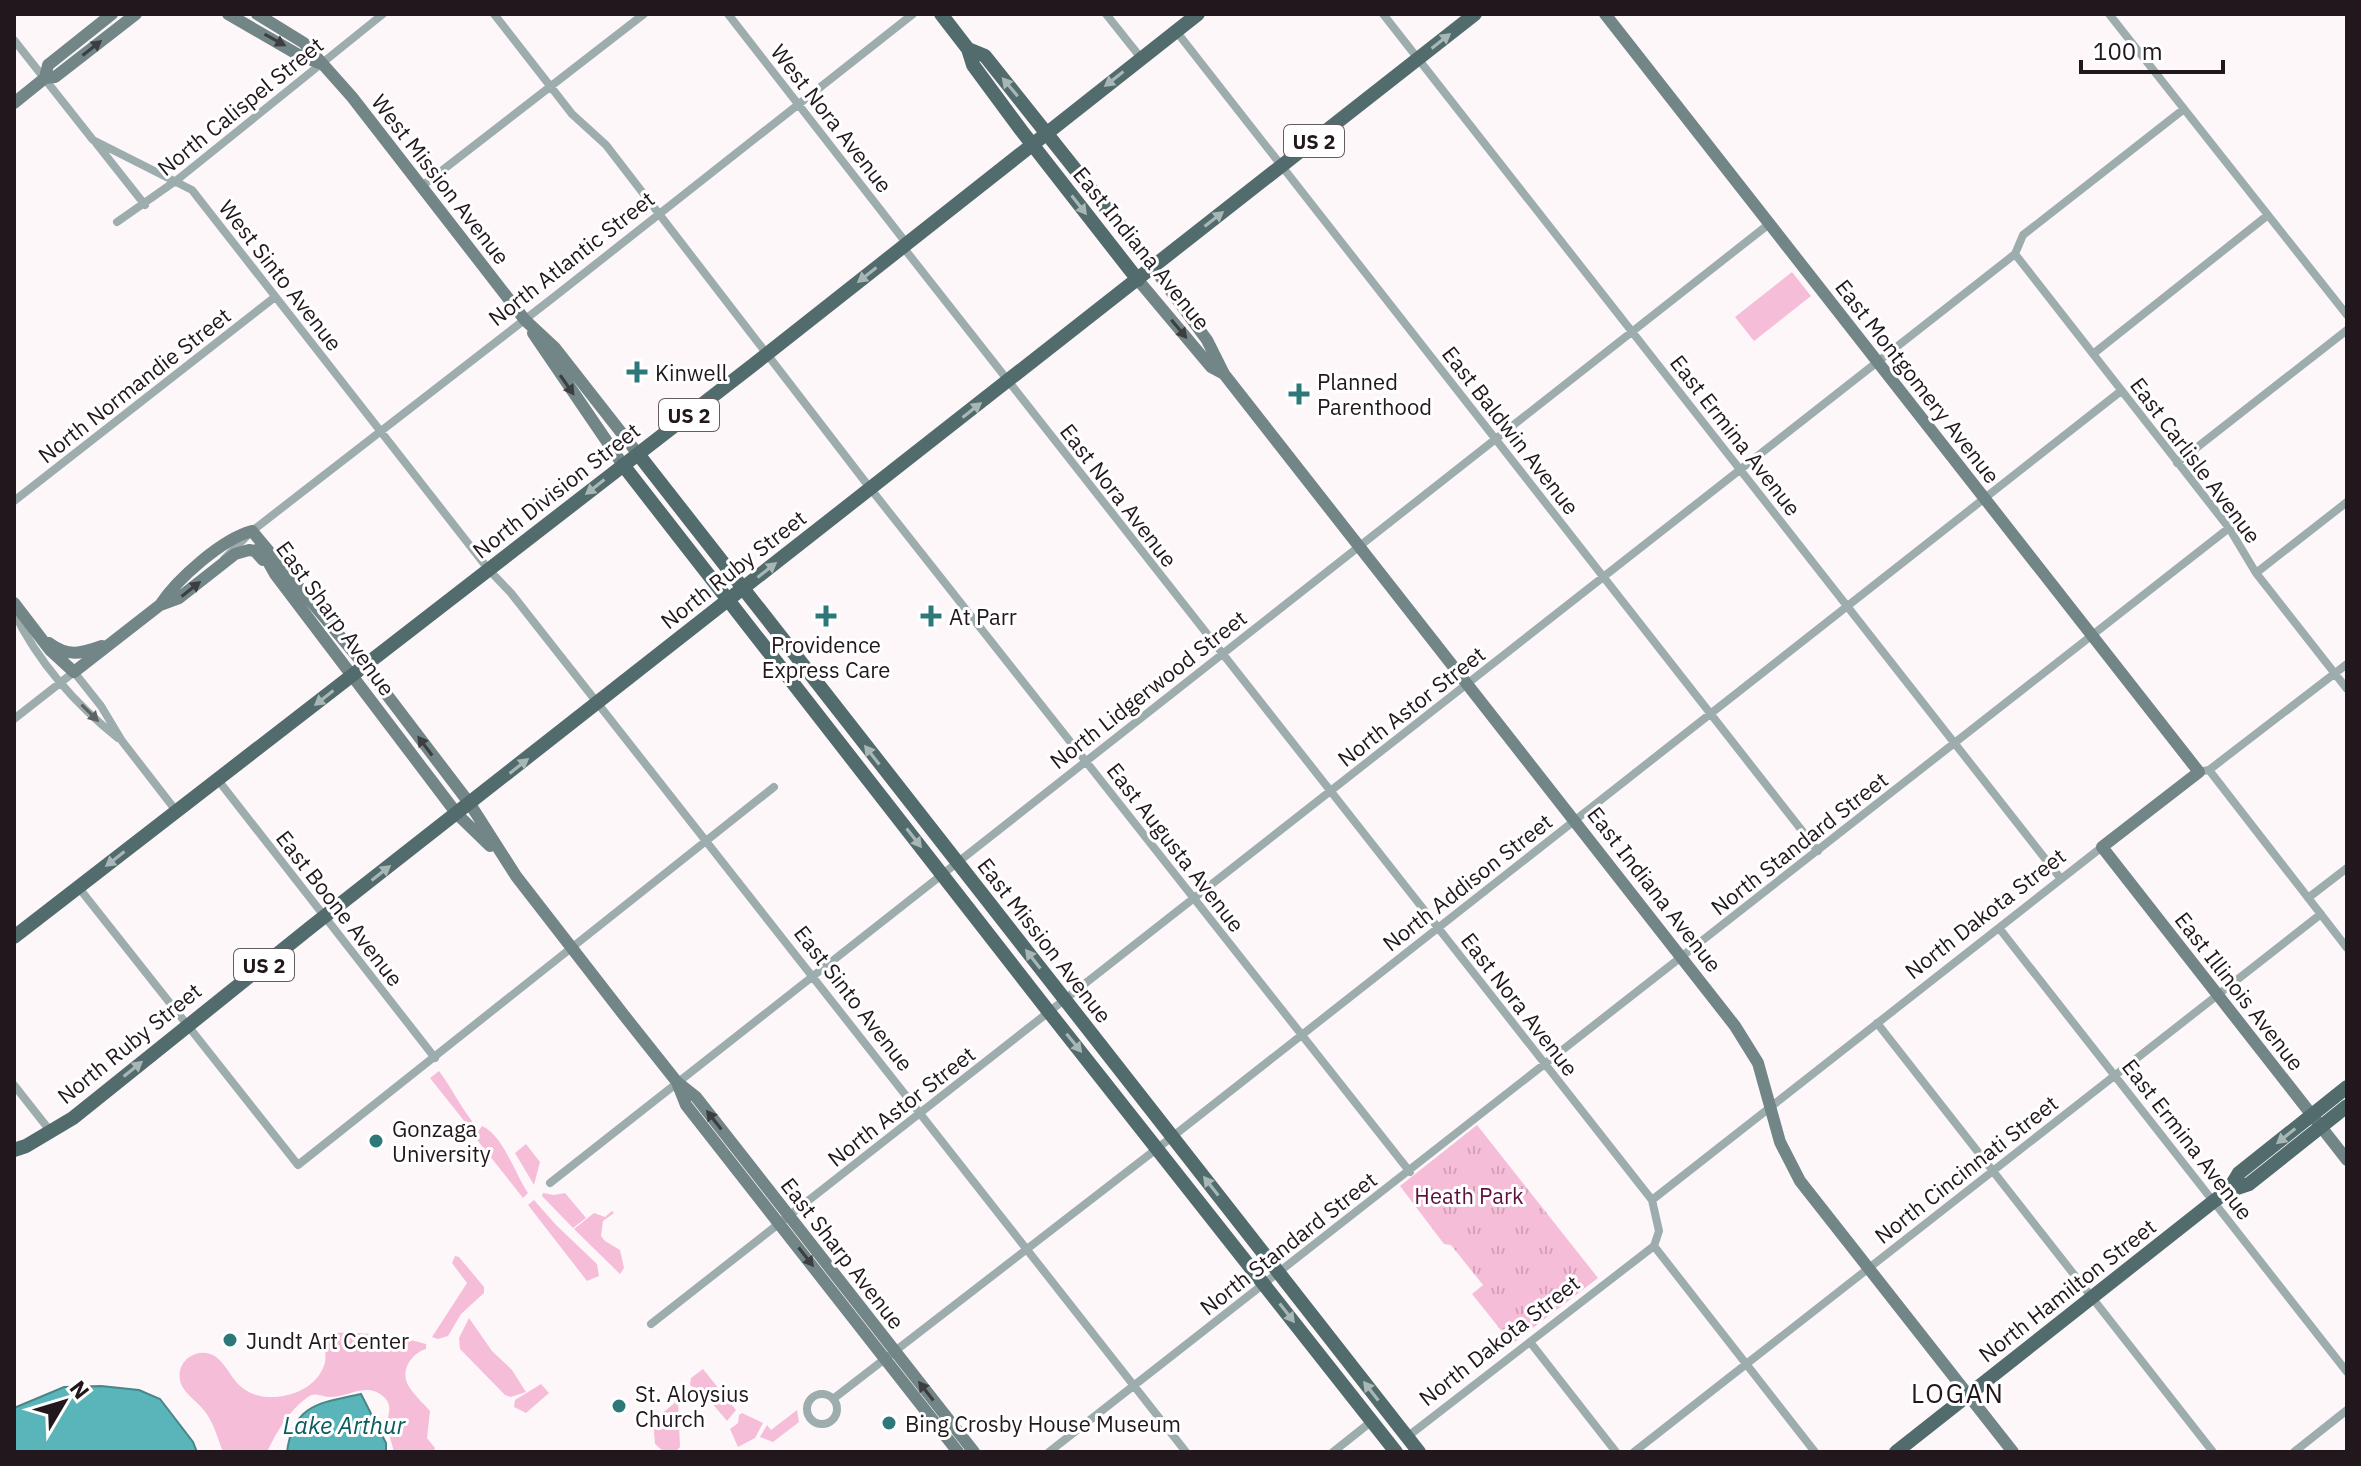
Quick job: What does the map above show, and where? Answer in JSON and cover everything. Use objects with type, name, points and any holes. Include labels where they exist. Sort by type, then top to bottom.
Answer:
[{"type":"main road","points":[[941,14],[968,49]]},
{"type":"main road","name":"North Division Street","points":[[14,937],[767,354],[1198,14]]},
{"type":"main road","name":"North Ruby Street","points":[[14,1150],[51,1132],[84,1109],[325,916],[1475,14]]},
{"type":"main road","name":"East Indiana Avenue","points":[[968,49],[985,56],[1153,267]]},
{"type":"main road","name":"East Indiana Avenue","points":[[968,49],[973,65],[1031,144],[1138,280]]},
{"type":"main road","name":"East Mission Avenue","points":[[638,454],[1419,1452]]},
{"type":"main road","name":"East Mission Avenue","points":[[623,465],[1396,1452]]},
{"type":"main road","name":"North Hamilton Street","points":[[2316,1121],[2347,1087]]},
{"type":"main road","name":"North Hamilton Street","points":[[1896,1452],[2228,1191],[2239,1173],[2316,1121],[2347,1106]]},
{"type":"street","points":[[45,78],[48,65],[112,14]]},
{"type":"street","points":[[14,103],[45,78],[55,77],[136,14]]},
{"type":"street","name":"West Mission Avenue","points":[[228,14],[297,54],[322,64]]},
{"type":"street","name":"West Mission Avenue","points":[[257,14],[304,43],[352,97],[525,320],[545,355],[623,465]]},
{"type":"street","name":"East Augusta Avenue","points":[[494,14],[584,127],[606,145],[870,488],[1410,1172]]},
{"type":"street","points":[[422,186],[644,14]]},
{"type":"street","name":"West Nora Avenue","points":[[728,14],[905,245]]},
{"type":"street","name":"North Atlantic Street","points":[[14,719],[160,605],[179,598],[218,567],[230,550],[252,531],[913,14]]},
{"type":"street","points":[[1106,14],[1141,58]]},
{"type":"street","name":"East Ermina Avenue","points":[[1383,14],[2061,879]]},
{"type":"street","name":"East Montgomery Avenue","points":[[1605,14],[2091,634],[2347,948]]},
{"type":"street","points":[[2109,14],[2347,315]]},
{"type":"street","name":"North Calispel Street","points":[[117,222],[177,180],[380,15]]},
{"type":"street","name":"East Baldwin Avenue","points":[[1176,31],[1818,851]]},
{"type":"street","name":"West Sinto Avenue","points":[[14,40],[93,140],[192,190],[489,570]]},
{"type":"street","name":"North Astor Street","points":[[651,1324],[2015,254],[2023,235],[2184,109]]},
{"type":"street","points":[[93,140],[145,205]]},
{"type":"street","points":[[2093,354],[2268,215]]},
{"type":"street","name":"North Lidgerwood Street","points":[[550,1183],[1769,224]]},
{"type":"street","name":"East Nora Avenue","points":[[905,245],[1221,655],[1652,1200]]},
{"type":"street","name":"East Carlisle Avenue","points":[[2015,254],[2229,528],[2256,573],[2347,689]]},
{"type":"street","name":"East Indiana Avenue","points":[[1153,267],[1207,340],[1224,374],[1735,1026],[1758,1063],[1780,1142],[1800,1181],[2013,1452]]},
{"type":"street","name":"East Indiana Avenue","points":[[1138,280],[1211,367],[1224,374]]},
{"type":"street","name":"North Normandie Street","points":[[14,501],[275,297]]},
{"type":"street","name":"West Mission Avenue","points":[[525,320],[555,348],[638,454]]},
{"type":"street","points":[[2177,463],[2347,330]]},
{"type":"street","name":"North Addison Street","points":[[833,1399],[1158,1148],[2121,391]]},
{"type":"street","points":[[2256,573],[2347,502]]},
{"type":"street","name":"North Standard Street","points":[[1049,1452],[2229,528]]},
{"type":"street","name":"North Atlantic Street","points":[[160,605],[171,587],[234,537],[252,531]]},
{"type":"street","name":"East Sharp Avenue","points":[[252,531],[275,574],[457,814],[501,856]]},
{"type":"street","name":"East Sharp Avenue","points":[[252,531],[365,666],[470,804],[501,856],[677,1082],[696,1097],[784,1220],[890,1355],[974,1452]]},
{"type":"street","points":[[218,567],[235,554],[249,550],[255,551],[275,574]]},
{"type":"street","name":"East Sinto Avenue","points":[[489,570],[511,593],[814,975],[1186,1452]]},
{"type":"street","points":[[14,603],[59,660],[74,672],[101,706],[122,741],[177,812]]},
{"type":"street","points":[[14,612],[61,682],[92,717],[122,741]]},
{"type":"street","points":[[39,636],[69,654],[112,642]]},
{"type":"street","name":"North Dakota Street","points":[[1652,1200],[2102,847],[2347,664]]},
{"type":"street","name":"East Boone Avenue","points":[[218,780],[435,1058]]},
{"type":"street","points":[[79,888],[298,1165],[774,787]]},
{"type":"street","name":"East Illinois Avenue","points":[[2102,847],[2347,1160]]},
{"type":"street","points":[[2308,898],[2347,868]]},
{"type":"street","name":"North Cincinnati Street","points":[[1634,1452],[2321,914]]},
{"type":"street","name":"East Ermina Avenue","points":[[1999,928],[2347,1372]]},
{"type":"street","points":[[1877,1023],[2213,1452]]},
{"type":"street","points":[[14,1085],[51,1132]]},
{"type":"street","points":[[1652,1200],[1659,1231],[1654,1246],[1815,1452]]},
{"type":"street","name":"North Dakota Street","points":[[1384,1436],[1403,1431],[1530,1342],[1654,1246]]},
{"type":"street","points":[[1530,1342],[1616,1452]]},
{"type":"street","name":"East Sharp Avenue","points":[[890,1355],[958,1452]]},
{"type":"street","points":[[2294,1452],[2347,1410]]},
{"type":"street","points":[[1333,1452],[1372,1421]]},
{"type":"green space","points":[[1792,272],[1811,296],[1754,341],[1735,317]]},
{"type":"green space","points":[[439,1071],[472,1121],[469,1127],[430,1078]]},
{"type":"green space","name":"Heath Park","points":[[1477,1125],[1598,1278],[1512,1344],[1472,1294],[1483,1285],[1451,1245],[1444,1244],[1400,1186]]},
{"type":"green space","points":[[482,1126],[496,1138],[508,1156],[528,1193],[523,1198],[475,1136]]},
{"type":"green space","points":[[526,1144],[540,1162],[534,1185],[515,1153]]},
{"type":"green space","points":[[543,1193],[565,1193],[586,1218],[573,1228],[542,1196]]},
{"type":"green space","points":[[534,1200],[597,1264],[599,1276],[587,1281],[528,1205]]},
{"type":"green space","points":[[612,1211],[614,1213],[603,1221],[601,1236],[620,1250],[624,1268],[620,1274],[574,1229],[594,1213],[605,1217]]},
{"type":"green space","points":[[455,1256],[484,1287],[484,1293],[461,1314],[448,1336],[438,1339],[432,1337],[467,1283],[452,1263]]},
{"type":"green space","points":[[469,1318],[526,1392],[511,1397],[505,1395],[460,1349],[459,1338]]},
{"type":"green space","points":[[331,1333],[379,1335],[426,1344],[426,1349],[416,1354],[409,1363],[405,1374],[410,1388],[430,1411],[427,1438],[435,1448],[433,1452],[394,1452],[387,1427],[388,1402],[379,1393],[366,1390],[332,1397],[308,1397],[289,1415],[267,1452],[223,1452],[209,1417],[181,1385],[180,1373],[185,1361],[196,1354],[209,1354],[220,1360],[244,1389],[264,1397],[288,1395],[309,1385],[317,1377],[325,1360],[324,1338]]},
{"type":"green space","points":[[703,1369],[736,1410],[727,1421],[706,1396],[690,1385],[691,1378]]},
{"type":"green space","points":[[541,1384],[549,1393],[526,1413],[514,1407],[515,1400]]},
{"type":"green space","points":[[678,1400],[680,1447],[675,1452],[664,1452],[655,1444],[653,1421]]},
{"type":"green space","points":[[797,1410],[799,1422],[773,1442],[760,1437],[767,1425],[771,1430]]},
{"type":"green space","points":[[742,1413],[763,1423],[755,1438],[738,1447],[730,1429],[738,1423]]},
{"type":"water","points":[[101,1386],[139,1390],[160,1399],[193,1442],[197,1452],[14,1452],[14,1408],[64,1387]]},
{"type":"water","name":"Lake Arthur","points":[[361,1394],[386,1443],[386,1452],[287,1452],[290,1436],[302,1415],[321,1404]]},
{"type":"place","name":"Kinwell","points":[[637,372]]},
{"type":"place","name":"Planned Parenthood","points":[[1299,394]]},
{"type":"place","name":"Providence Express Care","points":[[826,616]]},
{"type":"place","name":"At Parr","points":[[931,616]]},
{"type":"place","name":"Gonzaga University","points":[[376,1141]]},
{"type":"place","name":"Jundt Art Center","points":[[230,1340]]},
{"type":"place","name":"St. Aloysius Church","points":[[619,1406]]},
{"type":"place","name":"Bing Crosby House Museum","points":[[889,1423]]},
{"type":"district","name":"LOGAN","points":[[1958,1393]]}]
